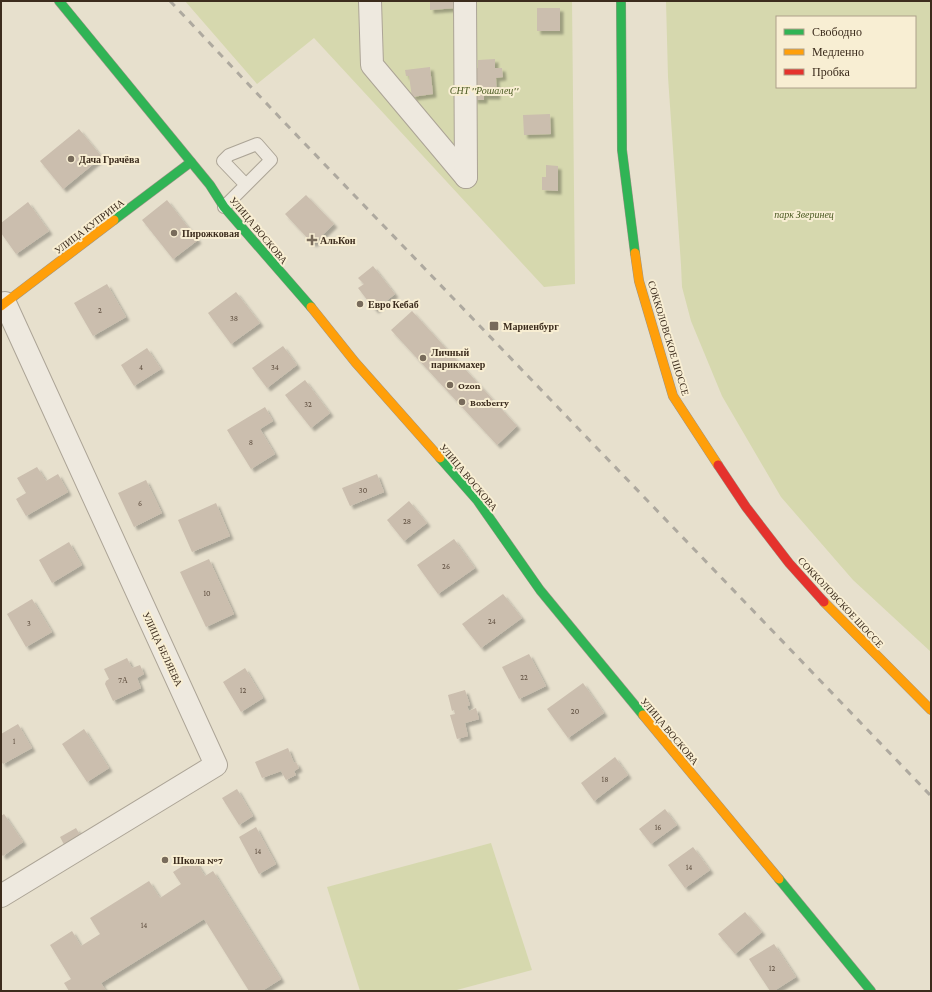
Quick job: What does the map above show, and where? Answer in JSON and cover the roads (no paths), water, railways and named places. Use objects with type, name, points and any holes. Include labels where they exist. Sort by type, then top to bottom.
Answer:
[{"type":"street","name":"УЛИЦА ВОСКОВА","points":[[59,1],[210,185],[224,207],[315,312],[355,362],[477,500],[540,590],[871,991]]},
{"type":"street","points":[[370,1],[372,65],[466,177],[465,1]]},
{"type":"street","name":"СОККОЛОВСКОЕ ШОССЕ","points":[[621,1],[622,150],[639,281],[673,396],[746,507],[789,563],[835,614],[931,710]]},
{"type":"street","name":"УЛИЦА КУПРИНА","points":[[3,305],[191,162]]},
{"type":"street","name":"УЛИЦА БЕЛЯЕВА","points":[[1,896],[216,765],[3,305]]},
{"type":"lane","points":[[224,207],[246,185]]},
{"type":"railway","points":[[170,1],[284,122],[931,796]]},
{"type":"place","name":"Дача Грачёва","points":[[71,159]]},
{"type":"place","name":"Пирожковая","points":[[174,233]]},
{"type":"place","name":"АльКон","points":[[312,240]]},
{"type":"place","name":"Евро Кебаб","points":[[360,304]]},
{"type":"place","name":"Мариенбург","points":[[494,326]]},
{"type":"place","name":"Личный парикмахер","points":[[423,358]]},
{"type":"place","name":"Ozon","points":[[450,385]]},
{"type":"place","name":"Boxberry","points":[[462,402]]},
{"type":"place","name":"Школа №7","points":[[165,860]]},
{"type":"park label","name":"СНТ ''Рошалец''","points":[[484,90]]},
{"type":"park label","name":"парк Зверинец","points":[[804,214]]}]
